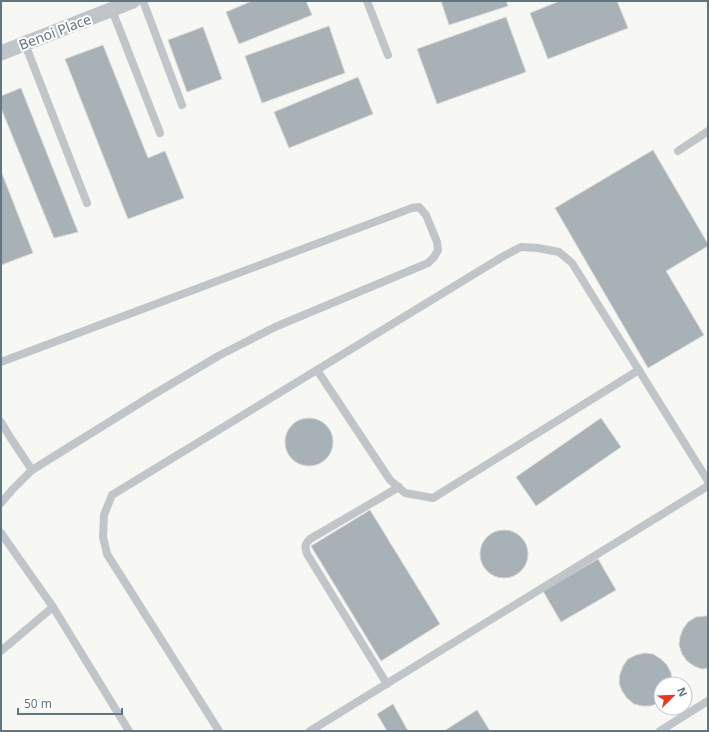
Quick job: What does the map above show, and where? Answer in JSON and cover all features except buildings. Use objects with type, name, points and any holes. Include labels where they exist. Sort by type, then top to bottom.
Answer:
[{"type":"street","name":"Benoi Place","points":[[1,53],[132,1]]},
{"type":"lane","points":[[143,1],[182,105]]},
{"type":"lane","points":[[367,1],[388,55]]},
{"type":"lane","points":[[112,10],[160,133]]},
{"type":"lane","points":[[25,44],[87,203]]},
{"type":"lane","points":[[678,151],[708,132]]},
{"type":"lane","points":[[1,362],[412,208],[419,207],[426,216],[437,242],[438,250],[428,263],[275,327],[220,355],[151,396],[32,470],[12,490],[1,504]]},
{"type":"lane","points":[[219,731],[107,554],[103,537],[104,515],[112,495],[502,257],[521,247],[538,248],[559,252],[572,263],[708,481]]},
{"type":"lane","points":[[317,370],[390,480],[406,493],[433,498],[639,370]]},
{"type":"lane","points":[[1,422],[32,470]]},
{"type":"lane","points":[[310,731],[708,486]]},
{"type":"lane","points":[[387,684],[307,554],[305,547],[306,543],[310,539],[399,487]]},
{"type":"lane","points":[[1,533],[53,607],[129,731]]},
{"type":"lane","points":[[1,652],[53,607]]},
{"type":"lane","points":[[660,731],[708,701]]}]
